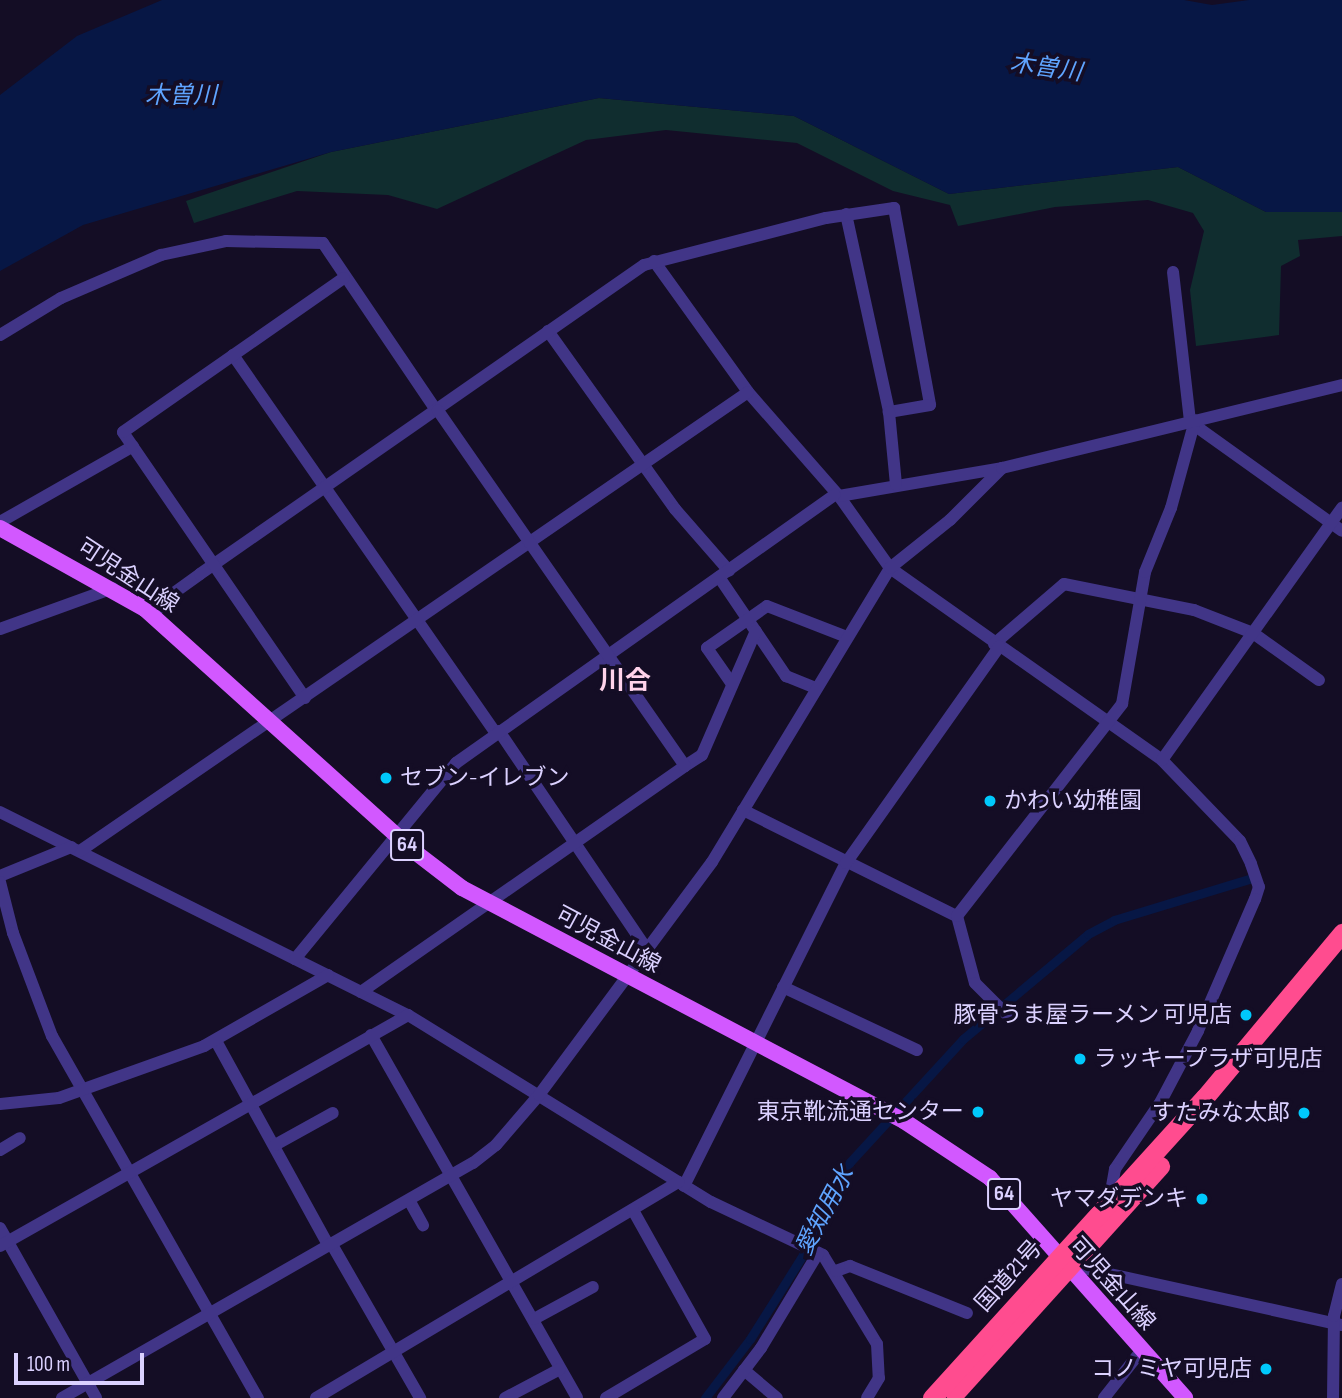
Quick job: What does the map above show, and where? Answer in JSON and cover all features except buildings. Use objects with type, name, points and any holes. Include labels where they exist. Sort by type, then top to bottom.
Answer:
[{"type":"highway","name":"国道21号","points":[[932,1398],[1071,1266],[1109,1202],[1228,1071],[1342,933]]},
{"type":"highway","name":"国道21号","points":[[950,1398],[1071,1266],[1342,952]]},
{"type":"main road","name":"可児金山線","points":[[0,528],[113,588],[153,616],[274,720],[438,871],[488,903],[904,1121],[990,1178],[1071,1266],[1141,1351],[1185,1398]]},
{"type":"street","points":[[153,616],[164,600],[214,564],[548,331],[654,261],[846,214],[894,208],[930,405],[889,412]]},
{"type":"street","points":[[846,214],[889,412],[896,485]]},
{"type":"street","points":[[0,335],[61,298],[136,263],[226,241],[323,243],[344,278],[685,766]]},
{"type":"street","points":[[654,261],[748,392],[837,496],[890,569],[1162,760],[1240,841],[1259,887],[1198,1031],[1160,1103],[1115,1169],[1109,1202]]},
{"type":"street","points":[[957,916],[1126,693],[1145,572],[1194,423],[1173,272]]},
{"type":"street","points":[[305,698],[123,432],[344,278]]},
{"type":"street","points":[[548,331],[724,574],[747,619],[786,676],[816,688]]},
{"type":"street","points":[[233,355],[647,950]]},
{"type":"street","points":[[295,959],[456,763],[837,496],[1002,468],[1342,385]]},
{"type":"street","points":[[0,876],[76,849],[274,720],[748,392]]},
{"type":"street","points":[[1194,423],[1337,527]]},
{"type":"street","points":[[0,522],[133,446]]},
{"type":"street","points":[[62,1398],[486,1155],[539,1095],[706,872],[890,569],[950,520],[1002,468]]},
{"type":"street","points":[[1162,760],[1253,634],[1337,527],[1342,509]]},
{"type":"street","points":[[316,1398],[395,1355],[513,1280],[681,1184],[846,863],[997,646],[1065,584],[1194,610],[1253,634],[1319,680]]},
{"type":"street","points":[[0,629],[113,588]]},
{"type":"street","points":[[732,684],[707,648],[767,606],[847,637]]},
{"type":"street","points":[[362,992],[702,755],[756,631]]},
{"type":"street","points":[[743,810],[957,916],[975,983],[1007,1015]]},
{"type":"street","points":[[0,812],[408,1014],[449,1037],[681,1184],[817,1252],[836,1270],[880,1355],[877,1387],[867,1398]]},
{"type":"street","points":[[0,882],[33,991],[82,1089],[258,1398]]},
{"type":"street","points":[[0,1104],[59,1098],[216,1041],[328,975]]},
{"type":"street","points":[[783,986],[917,1050]]},
{"type":"street","points":[[4,1244],[408,1014]]},
{"type":"street","points":[[371,1035],[453,1174],[577,1398]]},
{"type":"street","points":[[216,1041],[275,1145],[306,1212],[330,1244],[420,1398]]},
{"type":"street","points":[[275,1145],[333,1112]]},
{"type":"street","points":[[0,1150],[20,1138]]},
{"type":"street","points":[[410,1200],[423,1225]]},
{"type":"street","points":[[606,1398],[705,1339],[633,1210]]},
{"type":"street","points":[[0,1228],[4,1244],[96,1398]]},
{"type":"street","points":[[723,1398],[744,1370],[817,1252]]},
{"type":"street","points":[[836,1270],[850,1266],[967,1313]]},
{"type":"street","points":[[1071,1266],[1338,1324]]},
{"type":"street","points":[[1333,1398],[1342,1284]]},
{"type":"street","points":[[534,1319],[593,1287]]},
{"type":"street","points":[[1104,1398],[1141,1351]]},
{"type":"street","points":[[505,1398],[560,1368]]},
{"type":"street","points":[[744,1370],[777,1398]]},
{"type":"green space","points":[[599,98],[794,116],[949,194],[1178,167],[1266,212],[1342,212],[1342,236],[1298,240],[1300,256],[1281,266],[1279,335],[1196,346],[1190,290],[1204,231],[1193,213],[1148,200],[1055,207],[958,226],[950,205],[893,191],[797,143],[666,130],[586,140],[437,209],[388,195],[297,191],[194,223],[186,201],[331,152]]},
{"type":"water","name":"木曽川","points":[[162,0],[1184,0],[1212,5],[1249,0],[1342,0],[1342,212],[1266,212],[1178,167],[949,194],[794,116],[599,98],[331,152],[83,225],[0,271],[0,95],[77,36]]},
{"type":"waterway","name":"愛知用水","points":[[705,1398],[750,1339],[803,1255],[850,1162],[963,1039],[1088,934],[1114,920],[1252,878]]},
{"type":"place","name":"セブン-イレブン","points":[[386,778]]},
{"type":"place","name":"かわい幼稚園","points":[[990,801]]},
{"type":"place","name":"豚骨うま屋ラーメン 可児店","points":[[1246,1015]]},
{"type":"place","name":"ラッキープラザ可児店","points":[[1080,1059]]},
{"type":"place","name":"東京靴流通センター","points":[[978,1112]]},
{"type":"place","name":"すたみな太郎","points":[[1304,1113]]},
{"type":"place","name":"ヤマダデンキ","points":[[1202,1199]]},
{"type":"place","name":"コノミヤ可児店","points":[[1266,1369]]},
{"type":"district","name":"川合","points":[[625,682]]}]
